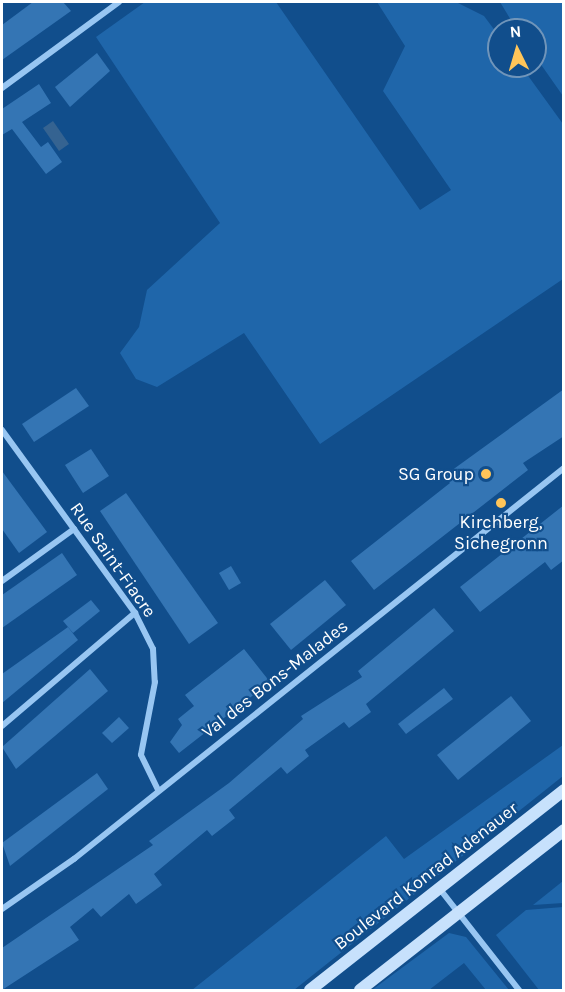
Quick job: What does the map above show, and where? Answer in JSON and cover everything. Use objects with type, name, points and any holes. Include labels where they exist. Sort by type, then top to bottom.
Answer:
[{"type":"main road","name":"Boulevard Konrad Adenauer","points":[[310,990],[564,790]]},
{"type":"main road","points":[[360,990],[564,830]]},
{"type":"street","points":[[2,88],[119,2]]},
{"type":"street","name":"Rue Saint-Fiacre","points":[[2,430],[135,613],[153,649],[154,682],[141,755],[158,790]]},
{"type":"street","name":"Val des Bons-Malades","points":[[2,909],[158,790],[564,468]]},
{"type":"street","points":[[2,580],[74,529]]},
{"type":"street","points":[[2,726],[135,613]]},
{"type":"street","points":[[439,888],[519,990]]},
{"type":"shaded area","points":[[145,2],[276,2],[420,210],[451,190],[383,91],[405,46],[377,2],[456,2],[484,16],[487,20],[487,78],[530,78],[563,124],[563,279],[320,444],[244,333],[157,387],[136,379],[120,353],[139,327],[147,290],[220,223],[96,37]]},
{"type":"shaded area","points":[[500,2],[563,2],[563,96],[547,73],[547,18],[510,18]]},
{"type":"shaded area","points":[[53,121],[69,144],[59,151],[43,128]]},
{"type":"shaded area","points":[[563,745],[563,776],[294,990],[192,990],[386,836],[404,859]]},
{"type":"shaded area","points":[[563,881],[563,903],[533,905]]},
{"type":"shaded area","points":[[563,907],[563,990],[539,990],[496,935],[526,910]]},
{"type":"shaded area","points":[[449,933],[466,937],[509,990],[486,990],[464,963],[429,990],[372,990]]},
{"type":"building","points":[[33,2],[63,2],[71,11],[2,60],[2,25]]},
{"type":"building","points":[[97,53],[110,71],[70,107],[55,87]]},
{"type":"building","points":[[39,84],[51,103],[22,122],[41,147],[48,142],[62,162],[46,174],[12,129],[2,135],[2,109]]},
{"type":"building","points":[[76,388],[89,406],[34,442],[22,424]]},
{"type":"building","points":[[564,389],[564,436],[523,463],[528,470],[374,590],[351,561],[450,483],[444,476]]},
{"type":"building","points":[[91,449],[109,476],[83,493],[65,465]]},
{"type":"building","points":[[2,471],[47,532],[19,553],[2,529]]},
{"type":"building","points":[[126,493],[218,623],[189,644],[100,511]]},
{"type":"building","points":[[564,505],[564,560],[551,570],[545,562],[480,612],[460,587]]},
{"type":"building","points":[[62,553],[77,575],[2,628],[2,595]]},
{"type":"building","points":[[231,566],[241,583],[229,590],[219,573]]},
{"type":"building","points":[[325,580],[346,605],[291,650],[270,624]]},
{"type":"building","points":[[91,600],[100,611],[73,633],[63,621]]},
{"type":"building","points":[[434,608],[454,631],[366,704],[371,712],[349,728],[344,722],[305,750],[309,756],[287,774],[281,767],[229,810],[235,818],[212,836],[207,830],[154,874],[162,885],[136,904],[129,894],[101,917],[93,908],[70,927],[79,940],[2,990],[2,948],[153,845],[149,841],[229,783],[303,719],[301,716],[362,677],[358,671]]},
{"type":"building","points":[[68,627],[78,640],[2,703],[2,674]]},
{"type":"building","points":[[244,649],[270,682],[179,753],[170,742],[182,725],[178,719],[194,706],[185,695]]},
{"type":"building","points":[[90,669],[108,691],[16,769],[2,747]]},
{"type":"building","points":[[444,688],[453,699],[406,734],[398,724]]},
{"type":"building","points":[[511,696],[531,721],[458,780],[437,755]]},
{"type":"building","points":[[119,717],[129,728],[112,743],[102,733]]},
{"type":"building","points":[[97,773],[108,789],[10,866],[2,843]]},
{"type":"place","name":"SG Group","points":[[486,474]]},
{"type":"place","name":"Kirchberg, Sichegronn","points":[[501,503]]}]
